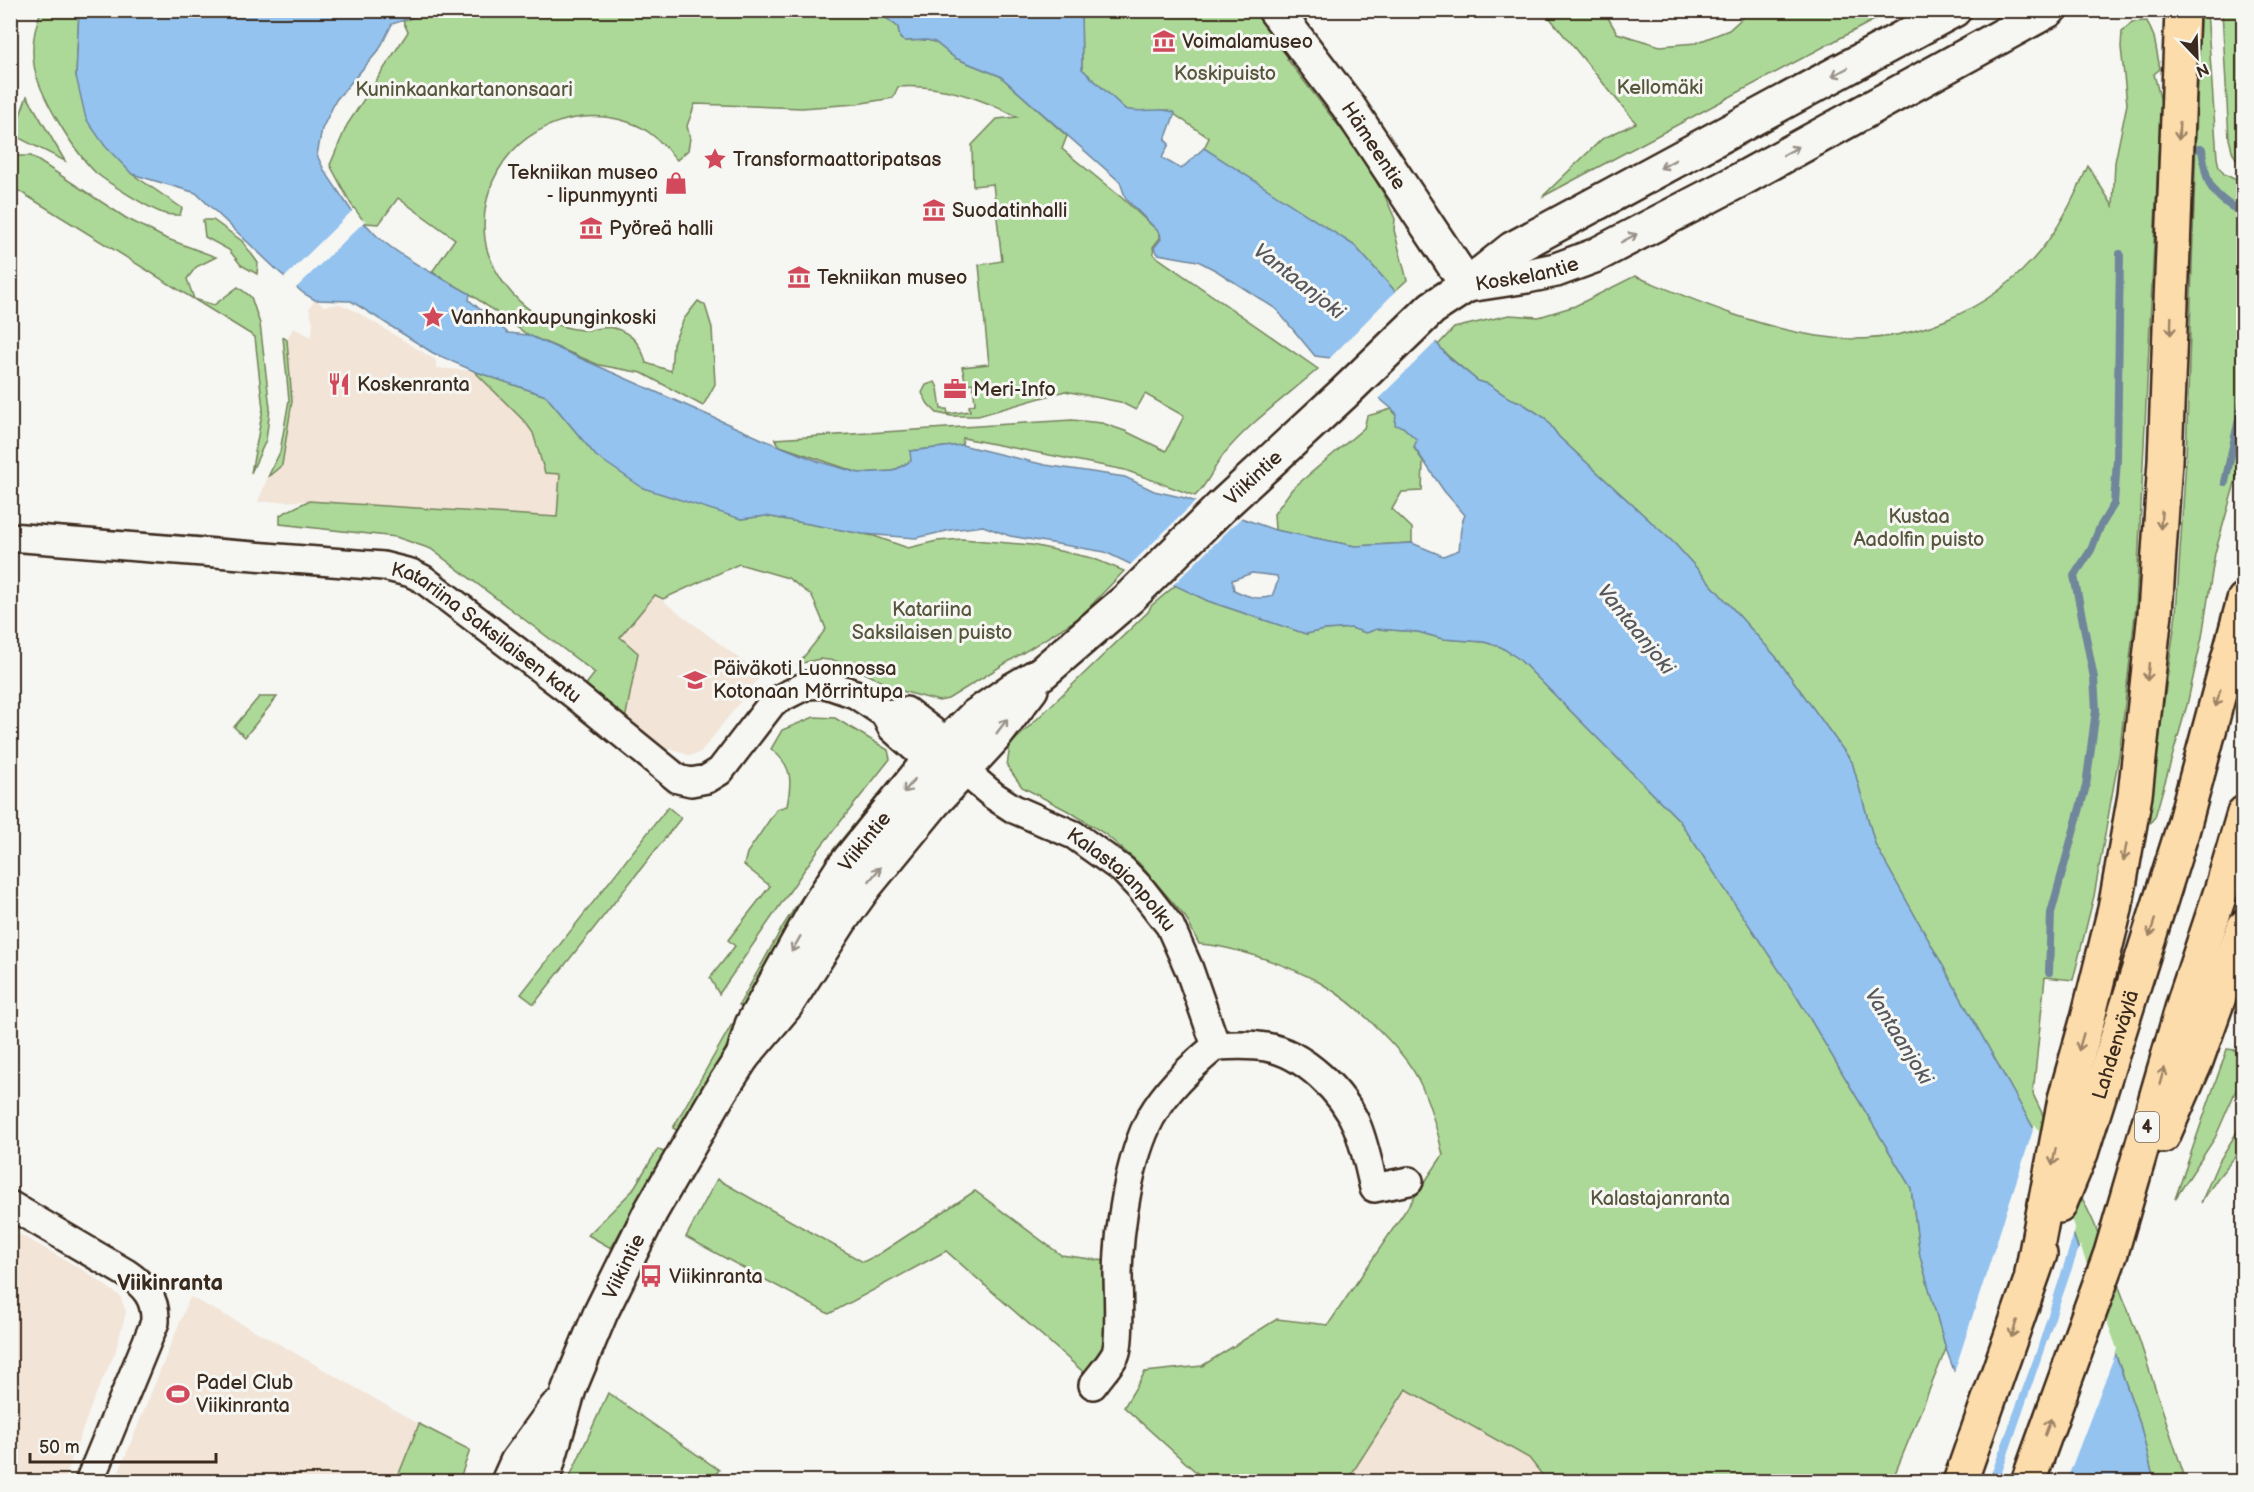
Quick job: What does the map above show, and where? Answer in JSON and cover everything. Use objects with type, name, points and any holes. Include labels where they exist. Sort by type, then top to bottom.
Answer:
[{"type":"highway","points":[[2032,1273],[2065,1099],[2115,909],[2135,795],[2155,613],[2165,461],[2182,10]]},
{"type":"highway","name":"Lahdenväylä","points":[[1962,1475],[2032,1273],[2081,1153],[2182,832],[2244,600]]},
{"type":"highway","name":"4","points":[[2028,1482],[2111,1253],[2184,1002],[2244,813]]},
{"type":"highway","points":[[2111,1253],[2196,1061],[2244,927]]},
{"type":"main road","name":"Hämeentie","points":[[1275,10],[1348,105],[1467,285]]},
{"type":"main road","name":"Koskelantie","points":[[1467,285],[1512,249],[1954,10]]},
{"type":"main road","name":"Koskelantie","points":[[1467,285],[1556,270],[1594,256],[1740,180],[2049,10]]},
{"type":"main road","name":"Viikintie","points":[[543,1482],[569,1389],[601,1312],[651,1211],[743,1056],[786,1005],[866,885],[934,802],[947,758],[975,716],[1042,673],[1130,597],[1221,507],[1432,308],[1467,285]]},
{"type":"main road","name":"Viikintie","points":[[508,1482],[517,1462],[569,1389]]},
{"type":"street","name":"Katariina Saksilaisen katu","points":[[10,537],[372,565],[411,573],[423,579],[576,696],[678,779],[691,782],[707,779],[720,771],[773,702],[807,685],[826,684],[841,688],[855,694],[885,714],[906,711],[947,758]]},
{"type":"street","name":"Kalastajanpolku","points":[[947,758],[1014,809],[1074,835],[1097,850],[1123,870],[1142,890],[1170,926],[1190,969],[1215,1046]]},
{"type":"street","points":[[1093,1385],[1116,1353],[1120,1298],[1118,1272],[1127,1185],[1142,1140],[1151,1118],[1168,1094],[1194,1064],[1215,1046],[1241,1044],[1268,1047],[1289,1055],[1325,1079],[1343,1101],[1356,1123],[1374,1188],[1409,1181]]},
{"type":"street","points":[[10,1204],[126,1273],[142,1284],[152,1298],[155,1322],[89,1482]]},
{"type":"shaded area","points":[[315,300],[324,306],[340,304],[355,311],[434,359],[436,368],[474,371],[526,423],[539,446],[560,474],[557,517],[308,501],[258,502],[268,477],[282,465],[292,401],[287,340],[293,328],[312,337],[313,322],[309,308]]},
{"type":"shaded area","name":"Päiväkoti Luonnossa Kotonaan Mörrintupa","points":[[655,595],[761,675],[701,752],[690,756],[671,748],[666,755],[625,720],[620,637]]},
{"type":"shaded area","points":[[10,1229],[85,1271],[120,1296],[126,1312],[115,1353],[94,1398],[64,1481],[11,1481]]},
{"type":"shaded area","points":[[1444,1290],[1628,1482],[1290,1482]]},
{"type":"shaded area","points":[[190,1297],[265,1336],[419,1424],[396,1481],[115,1482]]},
{"type":"green space","points":[[41,11],[79,11],[76,76],[132,174],[182,208],[180,215],[160,212],[109,182],[95,172],[68,137],[42,91],[34,65],[34,37]]},
{"type":"green space","name":"Kuninkaankartanonsaari","points":[[431,11],[877,11],[898,27],[900,38],[904,41],[935,42],[955,58],[1000,76],[1067,136],[1062,149],[1122,198],[1160,233],[1160,238],[1153,247],[1154,255],[1318,369],[1234,442],[1195,496],[1125,470],[963,438],[962,445],[911,451],[911,461],[893,471],[859,473],[780,446],[775,439],[1072,420],[1102,423],[1125,431],[1166,451],[1184,416],[1145,394],[1136,410],[1120,402],[1065,391],[978,416],[951,416],[937,413],[928,404],[922,393],[926,385],[935,382],[941,409],[947,409],[948,414],[970,411],[969,406],[975,404],[973,383],[966,384],[962,367],[989,364],[979,265],[1002,261],[993,184],[973,186],[972,145],[997,119],[1017,117],[974,98],[929,88],[898,87],[893,98],[856,104],[802,108],[695,104],[687,126],[690,138],[688,150],[677,160],[649,132],[628,122],[604,117],[581,117],[559,122],[538,131],[520,144],[504,161],[493,181],[486,204],[484,224],[486,245],[490,258],[505,285],[526,307],[552,323],[582,330],[614,328],[626,333],[642,351],[646,363],[671,371],[673,344],[684,319],[698,301],[705,305],[712,328],[715,384],[703,406],[642,373],[599,365],[528,335],[470,294],[432,272],[455,239],[398,198],[379,224],[365,223],[351,204],[330,165],[347,125],[408,32],[403,21]]},
{"type":"green space","name":"Koskipuisto","points":[[1081,11],[1254,11],[1293,52],[1287,59],[1358,151],[1385,196],[1395,219],[1394,230],[1407,280],[1395,291],[1355,246],[1213,155],[1204,148],[1209,138],[1168,110],[1134,112],[1125,109],[1082,69]]},
{"type":"green space","name":"Kellomäki","points":[[1544,11],[1604,11],[1617,33],[1660,46],[1696,43],[1729,30],[1750,11],[1891,11],[1542,197],[1602,139],[1636,123]]},
{"type":"green space","points":[[2200,11],[2207,11],[2219,167],[2224,174],[2243,180],[2243,455],[2215,553],[2202,637],[2187,705],[2155,817],[2150,823],[2148,819],[2176,614],[2186,460]]},
{"type":"green space","points":[[2222,11],[2243,11],[2243,161],[2238,161],[2233,154],[2229,139]]},
{"type":"green space","name":"Kustaa Aadolfin puisto","points":[[2147,21],[2154,37],[2160,69],[2154,74],[2161,102],[2136,606],[2119,756],[2094,896],[2073,980],[2045,977],[2033,1094],[2094,1223],[2138,1336],[2186,1481],[2154,1481],[2140,1424],[2040,1140],[1875,844],[1852,762],[1776,657],[1675,544],[1559,437],[1545,418],[1488,384],[1478,381],[1438,345],[1454,328],[1509,315],[1539,317],[1575,306],[1635,276],[1747,319],[1817,336],[1849,339],[1882,337],[1914,331],[1945,320],[1974,306],[2002,288],[2026,267],[2059,224],[2088,166],[2113,206],[2115,162],[2127,104],[2121,47],[2122,32],[2132,22]]},
{"type":"green space","points":[[27,96],[65,161],[13,135]]},
{"type":"green space","points":[[19,156],[31,156],[126,218],[165,238],[216,257],[196,267],[187,279],[194,299],[214,305],[238,287],[251,297],[260,324],[270,408],[266,440],[251,473],[263,409],[255,337],[11,186],[11,160]]},
{"type":"green space","points":[[203,220],[213,220],[242,241],[258,263],[257,274],[241,265],[229,250],[205,237]]},
{"type":"green space","points":[[283,337],[287,340],[292,401],[282,465],[268,477],[280,452],[289,400]]},
{"type":"green space","name":"Katariina Saksilaisen puisto","points":[[474,371],[546,396],[596,456],[741,519],[766,516],[874,536],[908,548],[937,541],[962,539],[1032,545],[1092,558],[1124,571],[1079,618],[948,699],[939,701],[898,690],[851,666],[836,661],[820,659],[798,664],[826,629],[812,596],[788,578],[739,564],[663,599],[655,595],[620,637],[638,653],[625,720],[584,687],[595,673],[431,549],[396,537],[280,524],[280,515],[308,501],[557,517],[560,474],[545,473],[533,433],[526,423]]},
{"type":"green space","points":[[1392,409],[1403,427],[1418,440],[1414,448],[1423,461],[1422,491],[1402,492],[1392,509],[1412,528],[1412,543],[1355,546],[1275,530],[1274,514],[1292,489],[1364,428],[1367,416]]},
{"type":"green space","name":"Kalastajanranta","points":[[1176,585],[1208,601],[1306,634],[1351,628],[1366,633],[1377,629],[1418,632],[1443,639],[1484,642],[1501,647],[1519,659],[1679,820],[1797,997],[1911,1188],[1920,1256],[1946,1349],[1892,1481],[1547,1481],[1529,1458],[1406,1389],[1347,1481],[1206,1481],[1124,1407],[1145,1372],[1202,1366],[1277,1319],[1328,1325],[1443,1155],[1425,1094],[1417,1077],[1400,1052],[1366,1017],[1337,993],[1290,968],[1240,951],[1199,944],[1186,918],[1139,863],[1105,834],[1072,813],[1022,787],[1007,766],[1010,745],[1148,612],[1151,606]]},
{"type":"green space","points":[[259,697],[277,697],[245,737],[234,727]]},
{"type":"green space","points":[[814,717],[835,718],[888,750],[890,759],[818,850],[719,994],[710,978],[735,946],[728,940],[770,886],[744,865],[747,853],[777,809],[787,806],[790,789],[789,774],[778,755],[771,749],[782,730]]},
{"type":"green space","points":[[884,788],[890,788],[748,1010],[739,1005],[783,926],[833,850]]},
{"type":"green space","points":[[668,807],[681,818],[534,1004],[521,994]]},
{"type":"green space","points":[[732,1024],[738,1027],[678,1131],[673,1128]]},
{"type":"green space","points":[[2227,1049],[2235,1050],[2243,1056],[2243,1074],[2215,1138],[2175,1199]]},
{"type":"green space","points":[[2243,1122],[2243,1147],[2201,1203],[2218,1163]]},
{"type":"green space","points":[[658,1149],[665,1153],[611,1248],[588,1235],[632,1191]]},
{"type":"green space","points":[[717,1179],[863,1262],[879,1254],[975,1191],[1061,1255],[1105,1261],[1109,1323],[1103,1351],[1088,1376],[946,1251],[829,1314],[686,1237]]},
{"type":"green space","points":[[608,1393],[719,1470],[711,1481],[568,1481]]},
{"type":"green space","points":[[419,1424],[470,1450],[459,1481],[396,1481]]},
{"type":"water","name":"Vantaanjoki","points":[[79,11],[431,11],[392,24],[379,50],[336,100],[322,129],[317,155],[324,170],[359,222],[367,225],[387,245],[410,260],[470,294],[469,300],[508,333],[528,335],[764,440],[820,462],[859,473],[893,471],[911,461],[910,451],[962,445],[1045,465],[1125,477],[1154,491],[1185,498],[1275,530],[1355,546],[1412,543],[1443,556],[1459,550],[1465,515],[1444,491],[1414,447],[1417,440],[1403,427],[1395,425],[1396,413],[1392,409],[1331,358],[1315,356],[1276,309],[1198,261],[1158,254],[1154,248],[1161,239],[1160,233],[1126,199],[1120,182],[1000,76],[955,58],[935,42],[904,41],[900,38],[898,27],[877,11],[1081,11],[1082,69],[1125,109],[1164,110],[1175,113],[1165,140],[1169,144],[1162,158],[1181,169],[1204,148],[1355,246],[1395,291],[1447,356],[1478,381],[1488,384],[1545,418],[1559,437],[1675,544],[1776,657],[1852,762],[1875,844],[2040,1140],[2140,1424],[2154,1481],[1995,1481],[1946,1349],[1920,1256],[1911,1188],[1797,997],[1679,820],[1519,659],[1501,647],[1484,642],[1443,639],[1418,632],[1377,629],[1366,633],[1351,628],[1306,634],[1208,601],[1105,552],[1010,536],[983,526],[916,538],[863,534],[766,516],[741,519],[643,488],[596,456],[546,396],[474,371],[433,353],[351,301],[315,300],[303,293],[277,270],[196,193],[132,174],[105,146],[86,119],[76,76]],"holes":[[[1252,573],[1277,576],[1278,581],[1272,596],[1253,597],[1234,590],[1232,580]]]},
{"type":"pier","points":[[354,209],[361,219],[366,220],[295,289],[283,279]]},
{"type":"pier","points":[[1397,290],[1438,340],[1377,400],[1327,361]]},
{"type":"pier","points":[[1197,500],[1243,516],[1171,587],[1129,566]]},
{"type":"pier","points":[[2035,1124],[2043,1139],[2075,1230],[2036,1352],[1990,1477],[1953,1376]]},
{"type":"pier","points":[[2080,1245],[2117,1349],[2066,1482],[1999,1481]]},
{"type":"waterway","points":[[2199,149],[2202,149],[2206,172],[2212,188],[2224,201],[2244,214]]},
{"type":"waterway","points":[[2049,972],[2051,913],[2086,786],[2096,710],[2094,678],[2074,576],[2091,550],[2100,527],[2114,504],[2117,459],[2120,254]]},
{"type":"waterway","points":[[2225,482],[2244,396]]},
{"type":"place","name":"Voimalamuseo","points":[[1164,41]]},
{"type":"place","name":"Transformaattoripatsas","points":[[715,159]]},
{"type":"place","name":"Tekniikan museo - lipunmyynti","points":[[676,183]]},
{"type":"place","name":"Suodatinhalli","points":[[934,210]]},
{"type":"place","name":"Pyöreä halli","points":[[591,228]]},
{"type":"place","name":"Tekniikan museo","points":[[799,277]]},
{"type":"place","name":"Vanhankaupunginkoski","points":[[433,317]]},
{"type":"place","name":"Koskenranta","points":[[339,384]]},
{"type":"place","name":"Meri-Info","points":[[955,389]]},
{"type":"place","name":"Päiväkoti Luonnossa Kotonaan Mörrintupa","points":[[695,680]]},
{"type":"place","name":"Viikinranta","points":[[651,1276]]},
{"type":"place","name":"Padel Club Viikinranta","points":[[178,1394]]},
{"type":"district","name":"Viikinranta","points":[[170,1282]]}]
